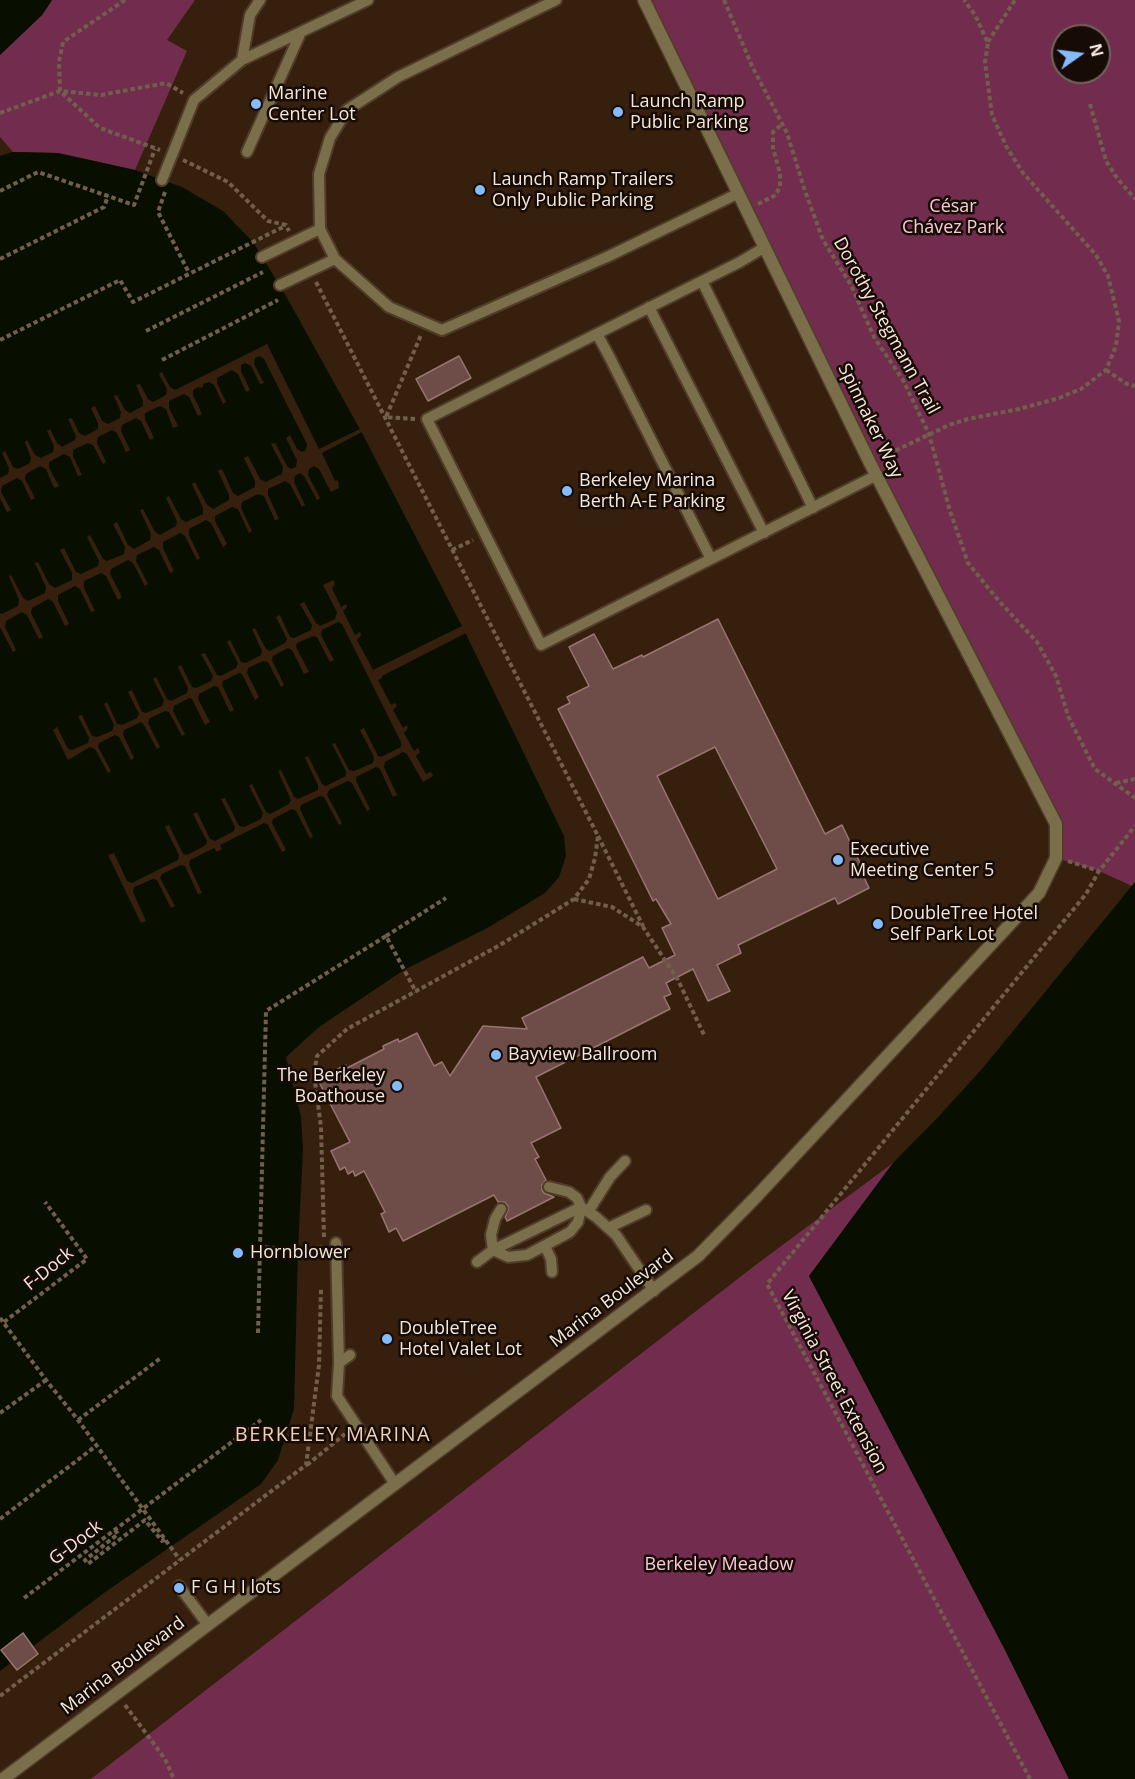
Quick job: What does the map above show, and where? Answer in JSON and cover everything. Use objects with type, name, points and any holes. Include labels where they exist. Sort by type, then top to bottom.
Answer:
[{"type":"street","name":"Spinnaker Way","points":[[644,0],[870,463],[1056,824],[1056,858]]},
{"type":"street","name":"Marina Boulevard","points":[[3,1779],[698,1256],[756,1197],[1039,893],[1056,858]]},
{"type":"lane","points":[[242,60],[250,15],[260,0]]},
{"type":"lane","points":[[165,181],[172,154],[194,100],[242,60],[368,0]]},
{"type":"lane","points":[[556,0],[398,76],[346,110],[330,138],[319,174],[320,229],[334,259],[389,307],[442,330],[609,256],[740,193]]},
{"type":"lane","points":[[247,152],[301,32]]},
{"type":"lane","points":[[262,257],[320,229]]},
{"type":"lane","points":[[765,247],[427,419],[541,645],[877,475]]},
{"type":"lane","points":[[280,285],[334,259]]},
{"type":"lane","points":[[702,281],[813,508]]},
{"type":"lane","points":[[649,307],[764,533]]},
{"type":"lane","points":[[597,334],[711,559]]},
{"type":"lane","points":[[493,1251],[508,1257],[527,1255],[570,1232],[584,1210],[625,1161]]},
{"type":"lane","points":[[549,1187],[569,1192],[577,1198],[584,1210],[616,1234],[654,1291]]},
{"type":"lane","points":[[493,1251],[491,1235],[495,1219],[501,1209]]},
{"type":"lane","points":[[477,1262],[493,1251],[584,1210]]},
{"type":"lane","points":[[608,1228],[646,1210]]},
{"type":"lane","points":[[336,1243],[342,1286],[337,1396],[356,1426],[372,1438],[395,1484]]},
{"type":"lane","points":[[545,1246],[551,1259],[552,1272]]},
{"type":"lane","points":[[339,1363],[350,1355]]},
{"type":"lane","points":[[179,1587],[208,1625]]},
{"type":"path","points":[[125,0],[63,42],[59,62],[60,91],[100,128],[172,154],[228,182],[268,221],[286,225],[295,242]]},
{"type":"path","name":"Dorothy Stegmann Trail","points":[[724,0],[752,66],[787,134],[824,240],[851,285],[874,337],[903,380],[929,434],[950,511],[968,563],[1037,642],[1056,676],[1068,716],[1095,769],[1135,798]]},
{"type":"path","points":[[964,0],[975,15],[988,43]]},
{"type":"path","points":[[870,463],[968,418],[1019,409],[1059,398],[1081,388],[1106,370],[1116,346],[1119,321],[1108,276],[1096,255],[1023,173],[1006,146],[992,115],[985,62],[988,43],[1015,0]]},
{"type":"path","points":[[0,113],[60,91],[101,95],[166,83],[194,100]]},
{"type":"path","points":[[1090,104],[1106,161],[1135,199]]},
{"type":"path","points":[[747,210],[776,195],[780,186],[780,174],[773,148],[773,132],[782,124]]},
{"type":"path","points":[[0,191],[38,172],[134,206],[155,149]]},
{"type":"path","points":[[165,181],[159,212],[189,273]]},
{"type":"path","points":[[0,259],[104,207],[108,196]]},
{"type":"path","points":[[0,340],[120,280],[133,302],[286,225]]},
{"type":"path","points":[[146,330],[269,269]]},
{"type":"path","points":[[311,272],[643,927],[678,980],[705,1037]]},
{"type":"path","points":[[162,360],[286,296]]},
{"type":"path","points":[[386,417],[426,323]]},
{"type":"path","points":[[1106,370],[1127,384],[1135,386]]},
{"type":"path","points":[[380,420],[386,417],[427,419]]},
{"type":"path","points":[[452,550],[485,534]]},
{"type":"path","points":[[1116,783],[1135,779]]},
{"type":"path","points":[[1056,858],[1099,871],[1135,826]]},
{"type":"path","points":[[323,1256],[321,1127],[314,1074],[317,1056],[347,1029],[500,945],[574,899],[589,879],[598,836]]},
{"type":"path","name":"Virginia Street Extension","points":[[1030,1779],[767,1284],[1086,894],[1099,871]]},
{"type":"path","points":[[258,1334],[266,1011],[446,898]]},
{"type":"path","points":[[574,899],[612,907],[643,927]]},
{"type":"path","points":[[386,936],[416,992]]},
{"type":"path","name":"F-Dock","points":[[4,1322],[87,1259],[45,1202]]},
{"type":"path","points":[[260,1247],[298,1249],[324,1247]]},
{"type":"path","points":[[306,1465],[319,1365],[321,1284]]},
{"type":"path","points":[[0,1318],[180,1560]]},
{"type":"path","points":[[78,1420],[162,1357]]},
{"type":"path","points":[[0,1413],[46,1380]]},
{"type":"path","points":[[143,1509],[261,1420]]},
{"type":"path","points":[[0,1696],[356,1426]]},
{"type":"path","points":[[0,1519],[96,1446]]},
{"type":"path","name":"G-Dock","points":[[24,1598],[143,1509]]},
{"type":"path","points":[[115,1530],[118,1534],[85,1560],[88,1564],[145,1520],[162,1541],[165,1539]]},
{"type":"path","points":[[116,1694],[165,1759],[174,1779]]},
{"type":"green space","points":[[52,0],[195,0],[167,40],[187,51],[135,170],[58,153],[13,152],[0,137],[0,55],[42,15]]},
{"type":"green space","name":"César Chávez Park","points":[[644,0],[1135,0],[1135,882],[1132,886],[1099,871],[1056,858],[1056,824]]},
{"type":"green space","name":"Berkeley Meadow","points":[[893,1163],[809,1276],[1005,1650],[1069,1779],[91,1779],[757,1264]]},
{"type":"shaded area","points":[[0,0],[52,0],[42,15],[0,55]]},
{"type":"shaded area","points":[[13,152],[58,153],[135,170],[182,187],[223,211],[253,242],[286,296],[362,433],[464,630],[564,836],[566,856],[559,877],[545,893],[489,927],[404,970],[319,1027],[286,1057],[301,1117],[303,1149],[294,1409],[278,1460],[261,1484],[104,1593],[0,1671],[0,156]]},
{"type":"shaded area","points":[[1135,882],[1135,1779],[1069,1779],[1005,1650],[809,1276],[893,1163],[982,1069]]},
{"type":"pier","points":[[267,344],[319,449],[362,428],[364,431],[322,453],[335,481],[338,480],[339,488],[331,492],[319,469],[314,466],[309,469],[308,475],[320,498],[317,500],[300,473],[295,476],[294,482],[305,505],[302,507],[290,484],[285,481],[268,489],[268,495],[279,519],[275,520],[264,496],[258,494],[242,502],[241,508],[252,531],[249,533],[238,509],[232,507],[215,516],[215,521],[227,544],[223,547],[211,523],[206,520],[189,529],[189,535],[200,558],[197,560],[185,536],[180,533],[163,542],[163,548],[174,571],[170,573],[159,550],[154,547],[137,555],[136,561],[148,584],[145,586],[133,563],[128,560],[111,569],[110,574],[122,597],[118,600],[106,576],[101,573],[84,581],[84,588],[95,611],[91,612],[80,589],[75,586],[58,595],[58,601],[69,624],[65,626],[53,602],[48,599],[32,608],[31,613],[43,637],[39,639],[27,615],[22,612],[6,621],[5,627],[16,650],[13,652],[0,627],[0,613],[18,606],[19,600],[9,576],[11,575],[23,598],[28,601],[45,593],[46,587],[35,563],[38,562],[49,584],[55,588],[72,580],[72,573],[60,550],[64,548],[76,572],[81,574],[98,566],[99,561],[87,537],[90,535],[103,559],[107,561],[124,554],[125,547],[113,524],[117,522],[128,545],[134,549],[150,540],[151,534],[140,510],[143,509],[155,532],[160,535],[176,526],[177,521],[166,498],[169,496],[181,519],[186,522],[203,514],[203,508],[192,484],[195,482],[207,505],[213,509],[229,500],[218,471],[222,469],[233,493],[238,496],[255,487],[255,481],[244,458],[248,456],[260,479],[266,482],[282,474],[283,467],[271,444],[275,443],[287,466],[291,469],[296,467],[297,460],[286,438],[290,435],[297,449],[302,452],[306,450],[307,444],[264,359],[260,356],[255,358],[254,364],[264,383],[260,384],[251,366],[245,363],[241,365],[241,371],[250,390],[246,392],[238,374],[232,370],[217,378],[226,402],[223,404],[214,385],[209,382],[193,390],[202,414],[198,416],[189,397],[184,394],[169,401],[169,408],[178,426],[173,428],[166,409],[160,406],[145,413],[145,419],[154,438],[150,440],[141,421],[136,418],[122,425],[121,431],[130,450],[126,452],[117,433],[112,430],[98,437],[97,443],[106,462],[103,464],[93,445],[88,443],[73,450],[73,456],[82,475],[78,476],[70,457],[64,454],[49,462],[49,468],[59,486],[54,488],[46,469],[40,466],[26,474],[25,479],[35,498],[31,500],[22,481],[17,478],[2,486],[1,492],[11,510],[7,512],[0,498],[0,478],[8,474],[9,468],[2,453],[5,451],[13,467],[18,469],[30,463],[31,458],[25,442],[27,440],[35,455],[41,458],[53,452],[54,446],[47,431],[50,429],[57,443],[62,447],[75,440],[76,436],[68,419],[72,418],[79,433],[85,436],[98,429],[98,423],[91,408],[95,406],[102,421],[108,424],[120,418],[121,412],[114,396],[117,395],[125,410],[130,413],[143,406],[136,385],[140,384],[148,399],[153,402],[166,395],[167,389],[159,374],[162,372],[170,387],[175,390]]},
{"type":"pier","points":[[333,580],[335,584],[332,588],[341,607],[346,604],[347,607],[343,611],[355,635],[360,632],[361,635],[357,640],[373,670],[464,625],[468,632],[378,680],[391,705],[395,703],[397,706],[393,710],[403,728],[407,725],[408,728],[404,733],[414,751],[418,748],[420,752],[416,756],[426,774],[431,772],[433,776],[423,782],[407,754],[403,752],[385,762],[384,767],[397,795],[393,797],[380,769],[376,767],[356,777],[370,809],[367,811],[352,783],[348,781],[329,790],[327,795],[342,823],[339,825],[324,797],[320,796],[301,805],[300,809],[313,837],[310,838],[296,811],[292,809],[273,819],[272,823],[286,850],[282,852],[268,825],[264,823],[220,845],[222,849],[217,852],[214,848],[190,860],[189,865],[202,893],[198,894],[185,866],[181,865],[162,874],[160,878],[175,906],[171,908],[157,880],[153,879],[134,887],[133,892],[146,921],[141,923],[108,855],[114,853],[127,881],[132,883],[178,860],[179,855],[165,827],[169,825],[183,854],[187,855],[206,845],[207,841],[193,814],[197,812],[210,839],[215,841],[234,831],[235,827],[221,799],[225,798],[239,826],[244,827],[261,819],[263,813],[249,786],[252,784],[266,812],[270,814],[289,804],[291,800],[278,771],[281,770],[294,797],[298,799],[318,790],[318,785],[305,758],[308,756],[322,784],[326,786],[346,776],[346,771],[332,744],[335,743],[349,770],[354,771],[373,763],[374,757],[360,730],[364,728],[378,756],[381,757],[401,747],[401,742],[342,624],[338,622],[322,630],[321,635],[334,660],[330,662],[317,637],[313,636],[297,643],[296,647],[309,672],[304,674],[292,650],[288,648],[273,656],[272,660],[284,685],[281,687],[268,662],[263,661],[248,668],[247,673],[259,697],[255,700],[242,674],[239,673],[223,681],[222,685],[234,710],[230,712],[218,687],[214,686],[199,694],[198,699],[210,722],[205,725],[192,699],[189,698],[174,706],[173,711],[185,734],[182,736],[169,712],[165,711],[150,718],[148,723],[160,747],[157,749],[141,722],[124,730],[123,735],[134,758],[131,760],[119,737],[115,735],[99,743],[98,747],[111,771],[108,773],[95,749],[90,747],[68,760],[53,730],[57,727],[68,749],[72,750],[88,743],[89,738],[78,716],[82,715],[92,736],[97,737],[112,731],[114,725],[104,704],[107,702],[117,724],[122,725],[137,718],[139,714],[128,692],[132,690],[142,712],[146,713],[162,706],[164,700],[153,679],[156,677],[167,699],[171,701],[187,693],[188,688],[178,667],[181,665],[192,687],[196,688],[211,681],[213,676],[201,654],[205,653],[217,675],[221,676],[236,668],[238,663],[227,642],[230,640],[241,662],[246,663],[261,655],[262,651],[252,629],[255,628],[266,649],[270,651],[285,643],[287,639],[276,617],[280,615],[290,637],[294,638],[311,630],[312,625],[300,604],[304,602],[320,626],[335,619],[337,612],[323,585]]},
{"type":"building","points":[[459,356],[471,378],[428,401],[416,379]]},
{"type":"building","points":[[718,619],[825,834],[842,825],[863,869],[861,871],[869,888],[838,904],[835,898],[738,945],[741,953],[717,965],[730,991],[708,1001],[693,969],[666,983],[671,994],[664,997],[670,1009],[536,1077],[561,1128],[531,1143],[539,1157],[535,1159],[546,1180],[542,1185],[542,1190],[554,1197],[507,1221],[505,1217],[508,1206],[504,1202],[498,1202],[494,1195],[403,1241],[396,1228],[389,1232],[381,1214],[385,1212],[364,1171],[355,1176],[353,1171],[348,1174],[345,1167],[340,1170],[331,1151],[350,1142],[319,1082],[333,1075],[331,1072],[346,1065],[347,1068],[384,1049],[383,1046],[398,1039],[399,1042],[417,1033],[434,1066],[442,1062],[450,1076],[483,1026],[527,1029],[522,1018],[643,957],[649,968],[675,955],[662,928],[671,924],[656,899],[653,901],[558,709],[570,703],[567,697],[589,686],[569,647],[594,634],[613,669],[642,655],[643,657]],"holes":[[[715,747],[777,869],[718,899],[657,776]]]},
{"type":"building","points":[[23,1633],[38,1654],[17,1670],[1,1650]]},
{"type":"place","name":"Marine Center Lot","points":[[256,104]]},
{"type":"place","name":"Launch Ramp Public Parking","points":[[618,112]]},
{"type":"place","name":"Launch Ramp Trailers Only Public Parking","points":[[480,190]]},
{"type":"place","name":"Berkeley Marina Berth A-E Parking","points":[[567,491]]},
{"type":"place","name":"Executive Meeting Center 5","points":[[838,860]]},
{"type":"place","name":"DoubleTree Hotel Self Park Lot","points":[[878,924]]},
{"type":"place","name":"Bayview Ballroom","points":[[496,1055]]},
{"type":"place","name":"The Berkeley Boathouse","points":[[397,1086]]},
{"type":"place","name":"Hornblower","points":[[238,1253]]},
{"type":"place","name":"DoubleTree Hotel Valet Lot","points":[[387,1339]]},
{"type":"place","name":"F G H I lots","points":[[179,1588]]},
{"type":"district","name":"BERKELEY MARINA","points":[[333,1435]]}]
